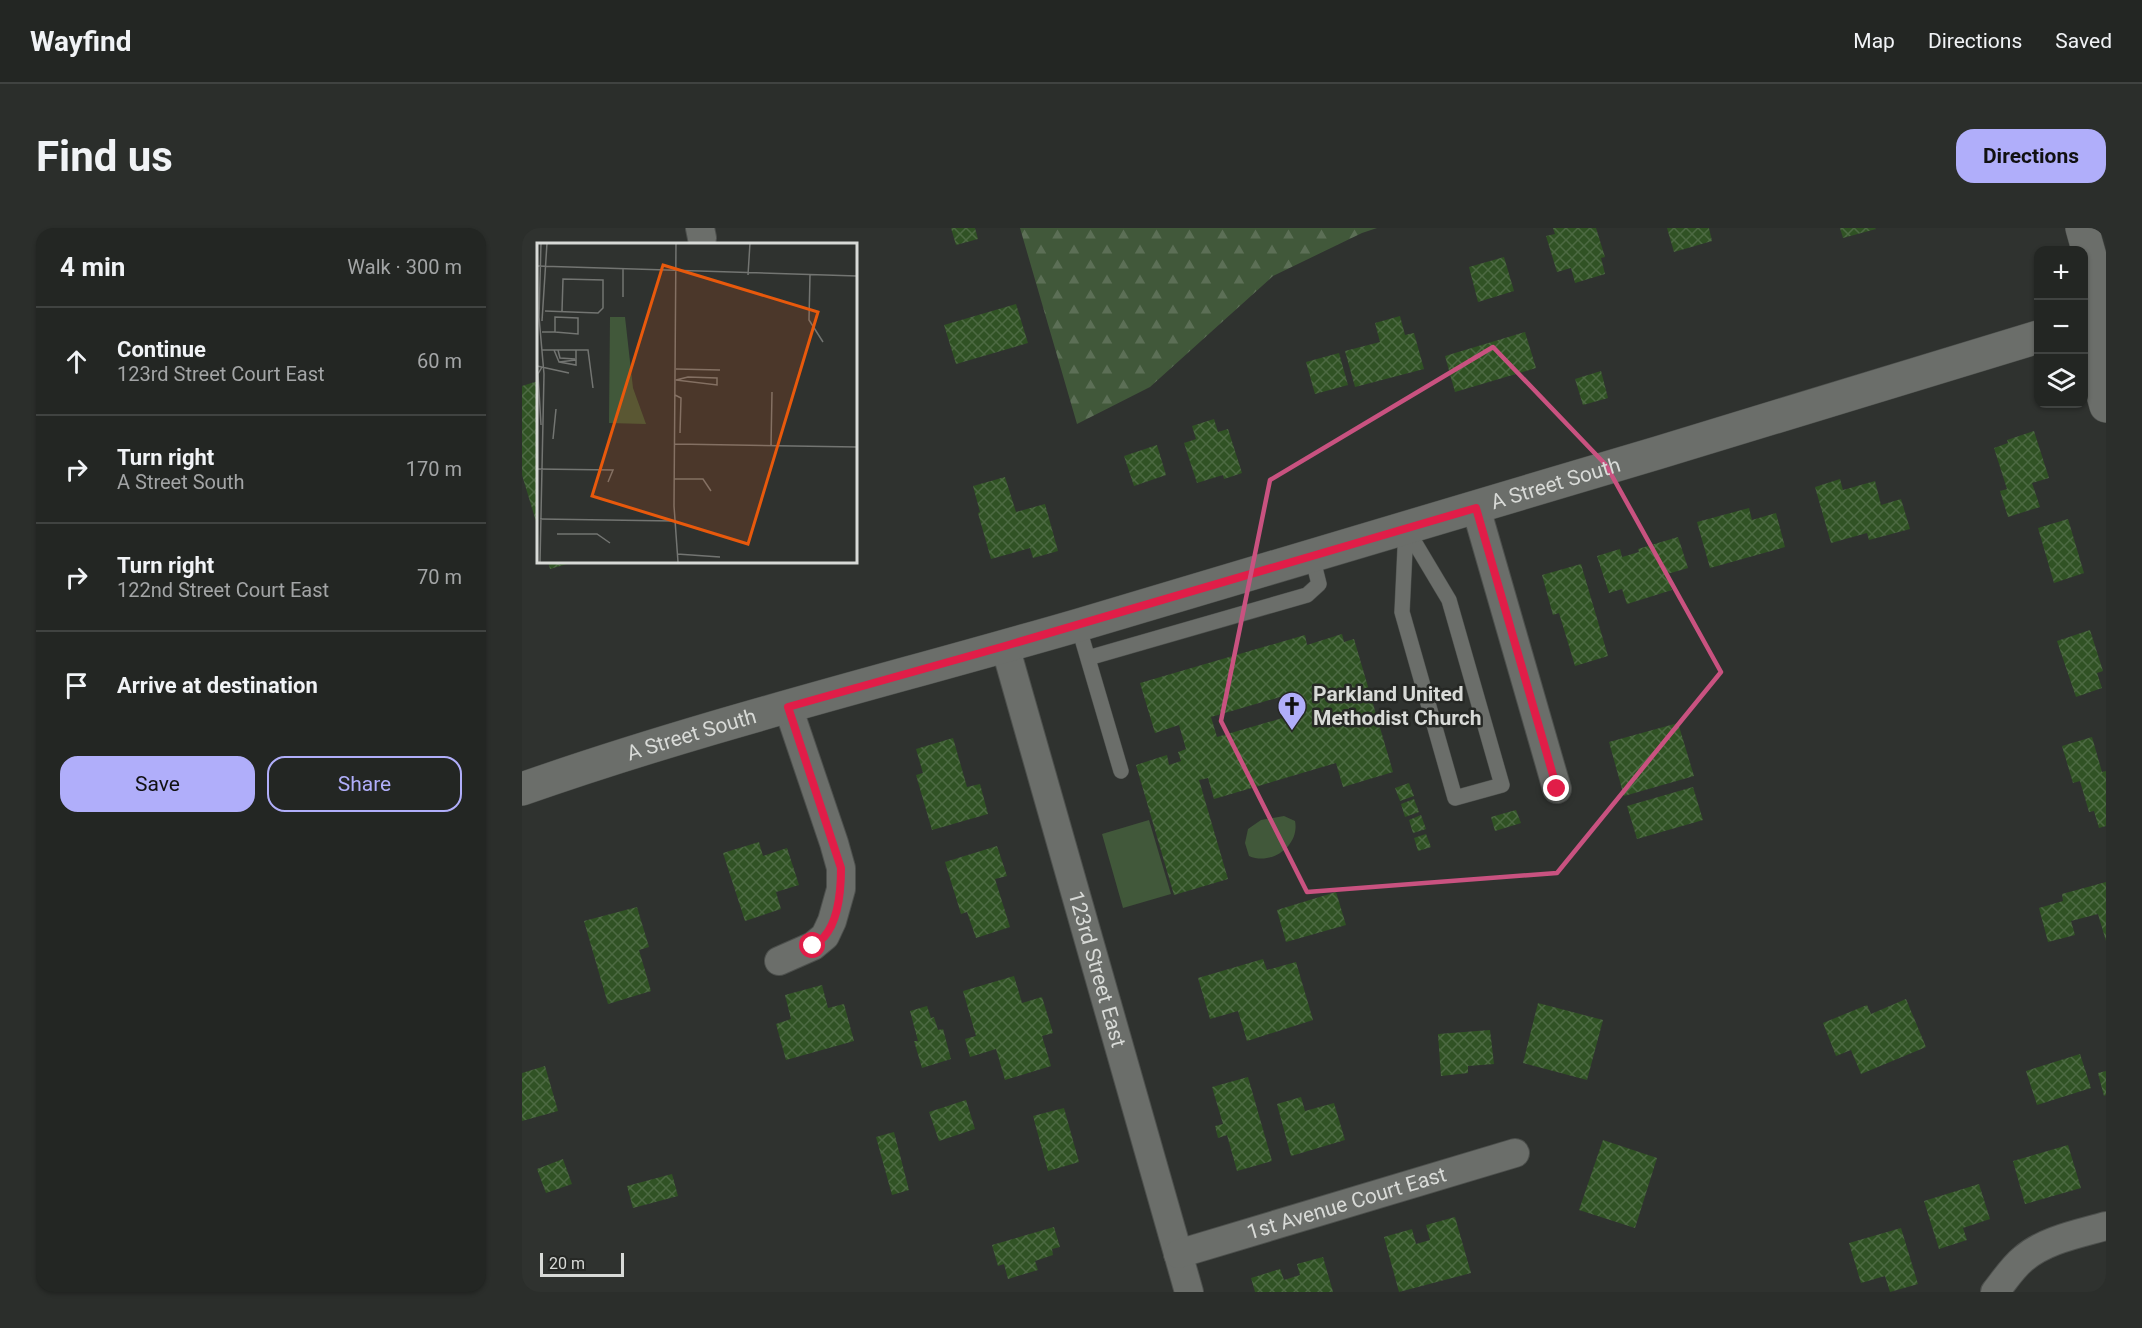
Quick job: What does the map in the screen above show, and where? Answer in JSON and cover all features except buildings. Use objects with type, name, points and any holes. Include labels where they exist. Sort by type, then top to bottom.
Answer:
[{"type":"street","points":[[2082,228],[2098,285],[2092,355],[2106,406]]},
{"type":"street","name":"A Street South","points":[[523,785],[1476,508],[2034,339]]},
{"type":"street","points":[[1476,508],[1557,789]]},
{"type":"street","name":"123rd Street East","points":[[1005,646],[1189,1292]]},
{"type":"street","points":[[779,961],[813,946],[825,936],[832,921],[841,888],[841,868],[834,843],[788,707]]},
{"type":"street","name":"1st Avenue Court East","points":[[1178,1254],[1515,1154]]},
{"type":"street","points":[[1995,1292],[2022,1260],[2037,1249],[2066,1237],[2106,1226]]},
{"type":"lane","points":[[1406,528],[1449,600],[1502,785],[1455,798],[1402,612],[1406,528]]},
{"type":"lane","points":[[1088,658],[1307,595],[1319,584],[1312,556]]},
{"type":"lane","points":[[1078,625],[1121,771]]},
{"type":"highlighted area","points":[[1493,347],[1606,465],[1721,672],[1557,873],[1307,892],[1221,721],[1270,480]]},
{"type":"green space","points":[[1020,228],[1377,228],[1273,276],[1150,387],[1077,424]]},
{"type":"green space","points":[[1284,816],[1295,821],[1293,838],[1289,845],[1275,856],[1258,858],[1249,856],[1245,843],[1248,829],[1261,820]]},
{"type":"green space","points":[[1149,820],[1171,894],[1123,908],[1102,834]]},
{"type":"place","name":"Parkland United Methodist Church","points":[[1292,732]]},
{"type":"route","points":[[813,946],[825,936],[832,921],[841,888],[841,868],[788,707],[1476,508],[1557,789]]}]
